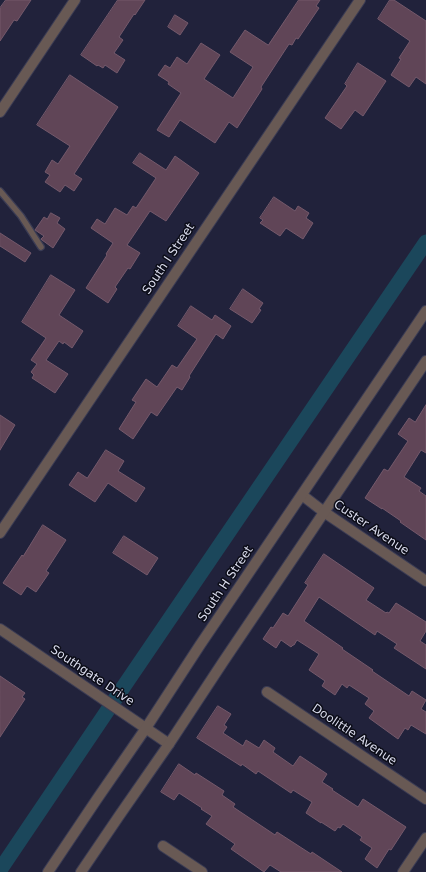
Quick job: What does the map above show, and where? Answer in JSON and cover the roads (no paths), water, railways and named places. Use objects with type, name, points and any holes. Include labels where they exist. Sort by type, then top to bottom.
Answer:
[{"type":"street","points":[[0,112],[76,0]]},
{"type":"street","name":"South I Street","points":[[0,533],[360,0]]},
{"type":"street","name":"South H Street","points":[[48,872],[426,311]]},
{"type":"street","points":[[81,872],[169,744],[222,662],[426,361]]},
{"type":"street","name":"Custer Avenue","points":[[302,495],[324,512],[426,581]]},
{"type":"street","name":"Southgate Drive","points":[[0,629],[169,744]]},
{"type":"street","name":"Doolittle Avenue","points":[[267,692],[426,799]]},
{"type":"street","points":[[403,872],[426,838]]},
{"type":"street","points":[[163,846],[202,872]]},
{"type":"lane","points":[[0,191],[21,216],[41,248]]},
{"type":"waterway","points":[[0,870],[426,242]]}]
